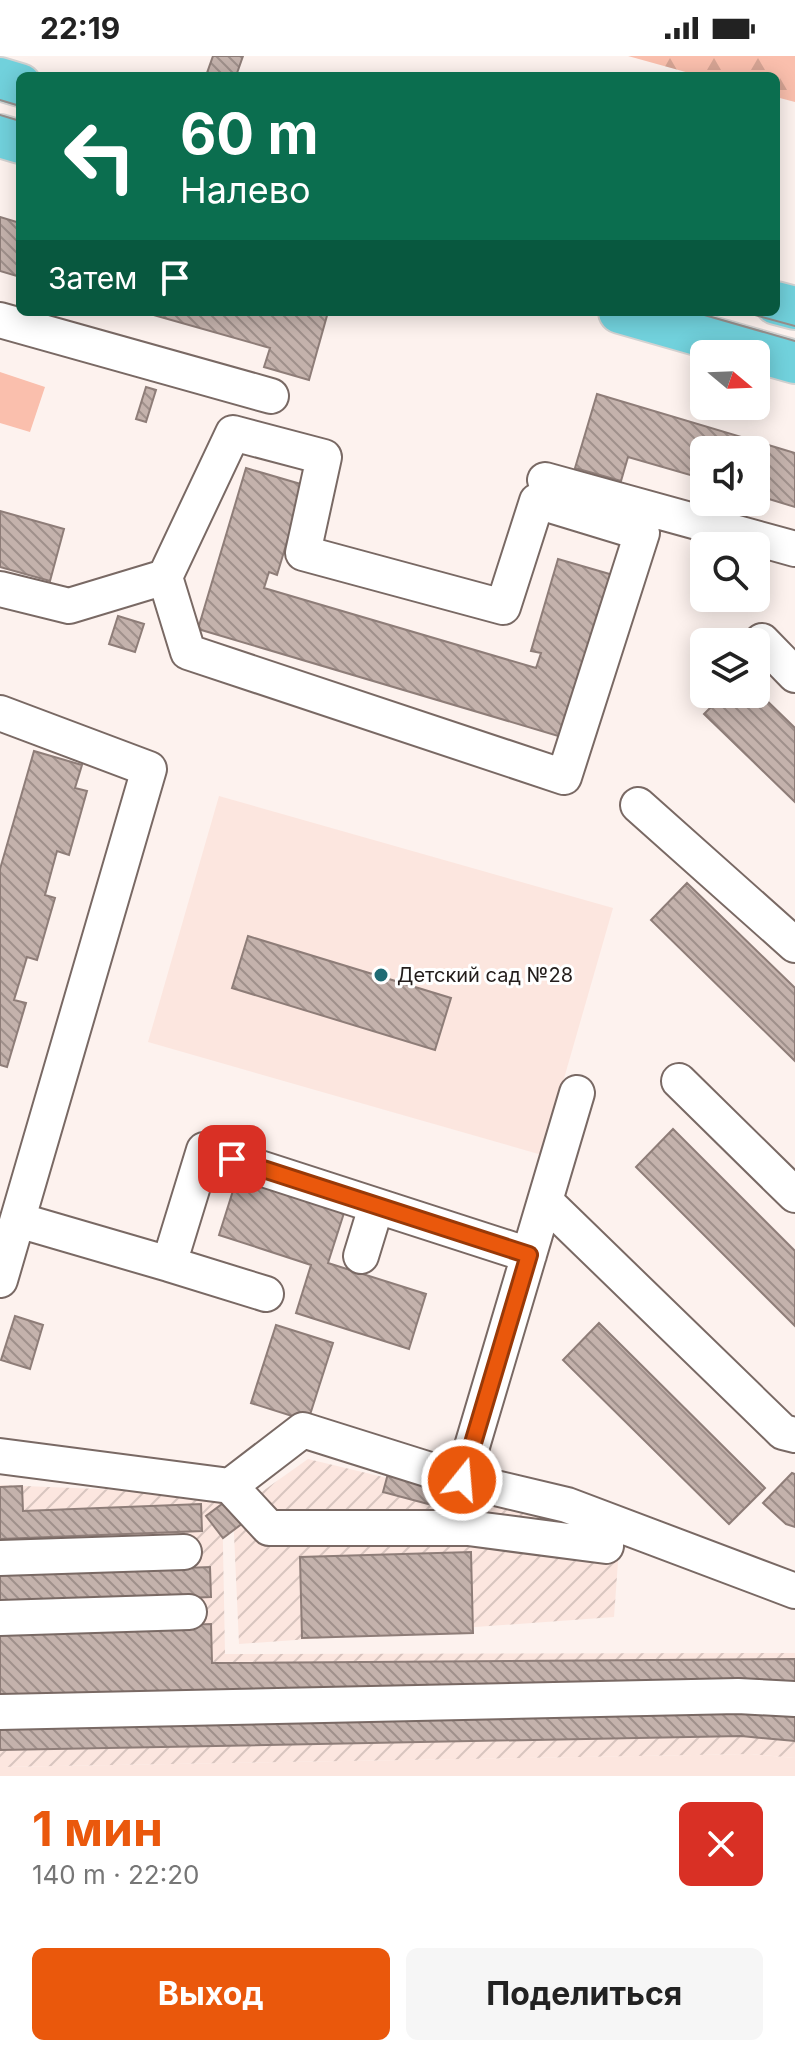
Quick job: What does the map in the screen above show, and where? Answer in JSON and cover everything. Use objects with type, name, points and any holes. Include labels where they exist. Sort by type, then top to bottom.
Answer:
[{"type":"main road","points":[[634,316],[795,362]]},
{"type":"lane","points":[[0,320],[271,396]]},
{"type":"lane","points":[[0,589],[69,606],[165,577],[233,433],[324,457],[303,553],[503,607],[537,501],[642,533],[564,777],[188,652],[165,577]]},
{"type":"lane","points":[[545,480],[795,549]]},
{"type":"lane","points":[[770,649],[795,675]]},
{"type":"lane","points":[[0,713],[149,769],[0,1280]]},
{"type":"lane","points":[[638,805],[795,945]]},
{"type":"lane","points":[[679,1081],[795,1195]]},
{"type":"lane","points":[[462,1480],[577,1093]]},
{"type":"lane","points":[[169,1264],[204,1150],[529,1255]]},
{"type":"lane","points":[[545,1201],[783,1432],[795,1435]]},
{"type":"lane","points":[[361,1256],[376,1207]]},
{"type":"lane","points":[[18,1220],[266,1294]]},
{"type":"lane","points":[[230,1486],[303,1430],[462,1480],[567,1505],[795,1591]]},
{"type":"lane","points":[[0,1456],[230,1486],[269,1528],[468,1528],[606,1546]]},
{"type":"lane","points":[[0,1558],[184,1552]]},
{"type":"lane","points":[[0,1618],[189,1612]]},
{"type":"lane","points":[[0,1712],[722,1697],[795,1699]]},
{"type":"shaded area","name":"Детский сад №28","points":[[219,796],[613,908],[542,1155],[148,1042]]},
{"type":"shaded area","points":[[308,1459],[620,1534],[614,1617],[239,1644],[233,1512]]},
{"type":"shaded area","points":[[0,1485],[222,1494],[225,1654],[795,1653],[795,1758],[750,1754],[0,1767]]},
{"type":"shaded area","points":[[750,1754],[795,1758],[795,1776],[0,1776],[0,1767]]},
{"type":"green space","points":[[628,56],[795,56],[795,102],[780,98],[780,72],[686,72]]},
{"type":"green space","points":[[0,372],[45,387],[30,432],[0,423]]},
{"type":"building","points":[[213,56],[243,56],[237,72],[207,72]]},
{"type":"building","points":[[0,217],[16,222],[16,276],[0,271]]},
{"type":"building","points":[[157,316],[327,316],[309,380],[264,367],[270,348]]},
{"type":"building","points":[[146,387],[156,390],[146,422],[136,419]]},
{"type":"building","points":[[597,394],[738,436],[690,436],[690,475],[628,457],[621,481],[575,468]]},
{"type":"building","points":[[770,446],[795,453],[795,507],[770,499]]},
{"type":"building","points":[[246,468],[304,485],[277,575],[269,572],[264,588],[536,668],[541,653],[531,651],[558,559],[613,575],[565,738],[198,629]]},
{"type":"building","points":[[0,511],[64,529],[50,581],[0,567]]},
{"type":"building","points":[[118,616],[144,624],[135,652],[109,644]]},
{"type":"building","points":[[770,704],[795,728],[795,802],[704,714],[710,708],[770,708]]},
{"type":"building","points":[[34,751],[82,765],[75,788],[87,791],[69,855],[57,851],[45,895],[55,898],[37,960],[27,957],[14,1000],[26,1003],[7,1067],[0,1065],[0,869]]},
{"type":"building","points":[[687,883],[795,988],[795,1061],[651,920]]},
{"type":"building","points":[[248,936],[451,998],[435,1050],[232,988]]},
{"type":"building","points":[[673,1129],[795,1251],[795,1326],[636,1167]]},
{"type":"building","points":[[237,1178],[344,1213],[328,1263],[426,1294],[409,1349],[296,1313],[311,1265],[219,1235]]},
{"type":"building","points":[[15,1316],[43,1325],[30,1369],[1,1360]]},
{"type":"building","points":[[599,1323],[765,1488],[729,1524],[563,1360]]},
{"type":"building","points":[[276,1325],[333,1343],[308,1421],[251,1403]]},
{"type":"building","points":[[389,1470],[482,1495],[477,1517],[383,1492]]},
{"type":"building","points":[[792,1473],[795,1474],[795,1527],[786,1524],[763,1503]]},
{"type":"building","points":[[22,1486],[23,1511],[201,1504],[202,1531],[0,1539],[0,1487]]},
{"type":"building","points":[[226,1501],[243,1523],[223,1538],[206,1516]]},
{"type":"building","points":[[471,1552],[473,1633],[302,1638],[300,1557]]},
{"type":"building","points":[[210,1567],[211,1597],[0,1605],[0,1575]]},
{"type":"building","points":[[211,1624],[212,1663],[795,1659],[795,1686],[0,1696],[0,1631]]},
{"type":"building","points":[[742,1710],[795,1715],[795,1741],[741,1736],[0,1750],[0,1725]]},
{"type":"tram line","points":[[0,100],[16,105]]},
{"type":"tram line","points":[[0,115],[16,120]]},
{"type":"tram line","points":[[708,316],[795,341]]},
{"type":"tram line","points":[[759,316],[795,326]]},
{"type":"place","name":"Детский сад №28","points":[[381,975]]},
{"type":"route","points":[[232,1159],[529,1255],[462,1480]]}]
